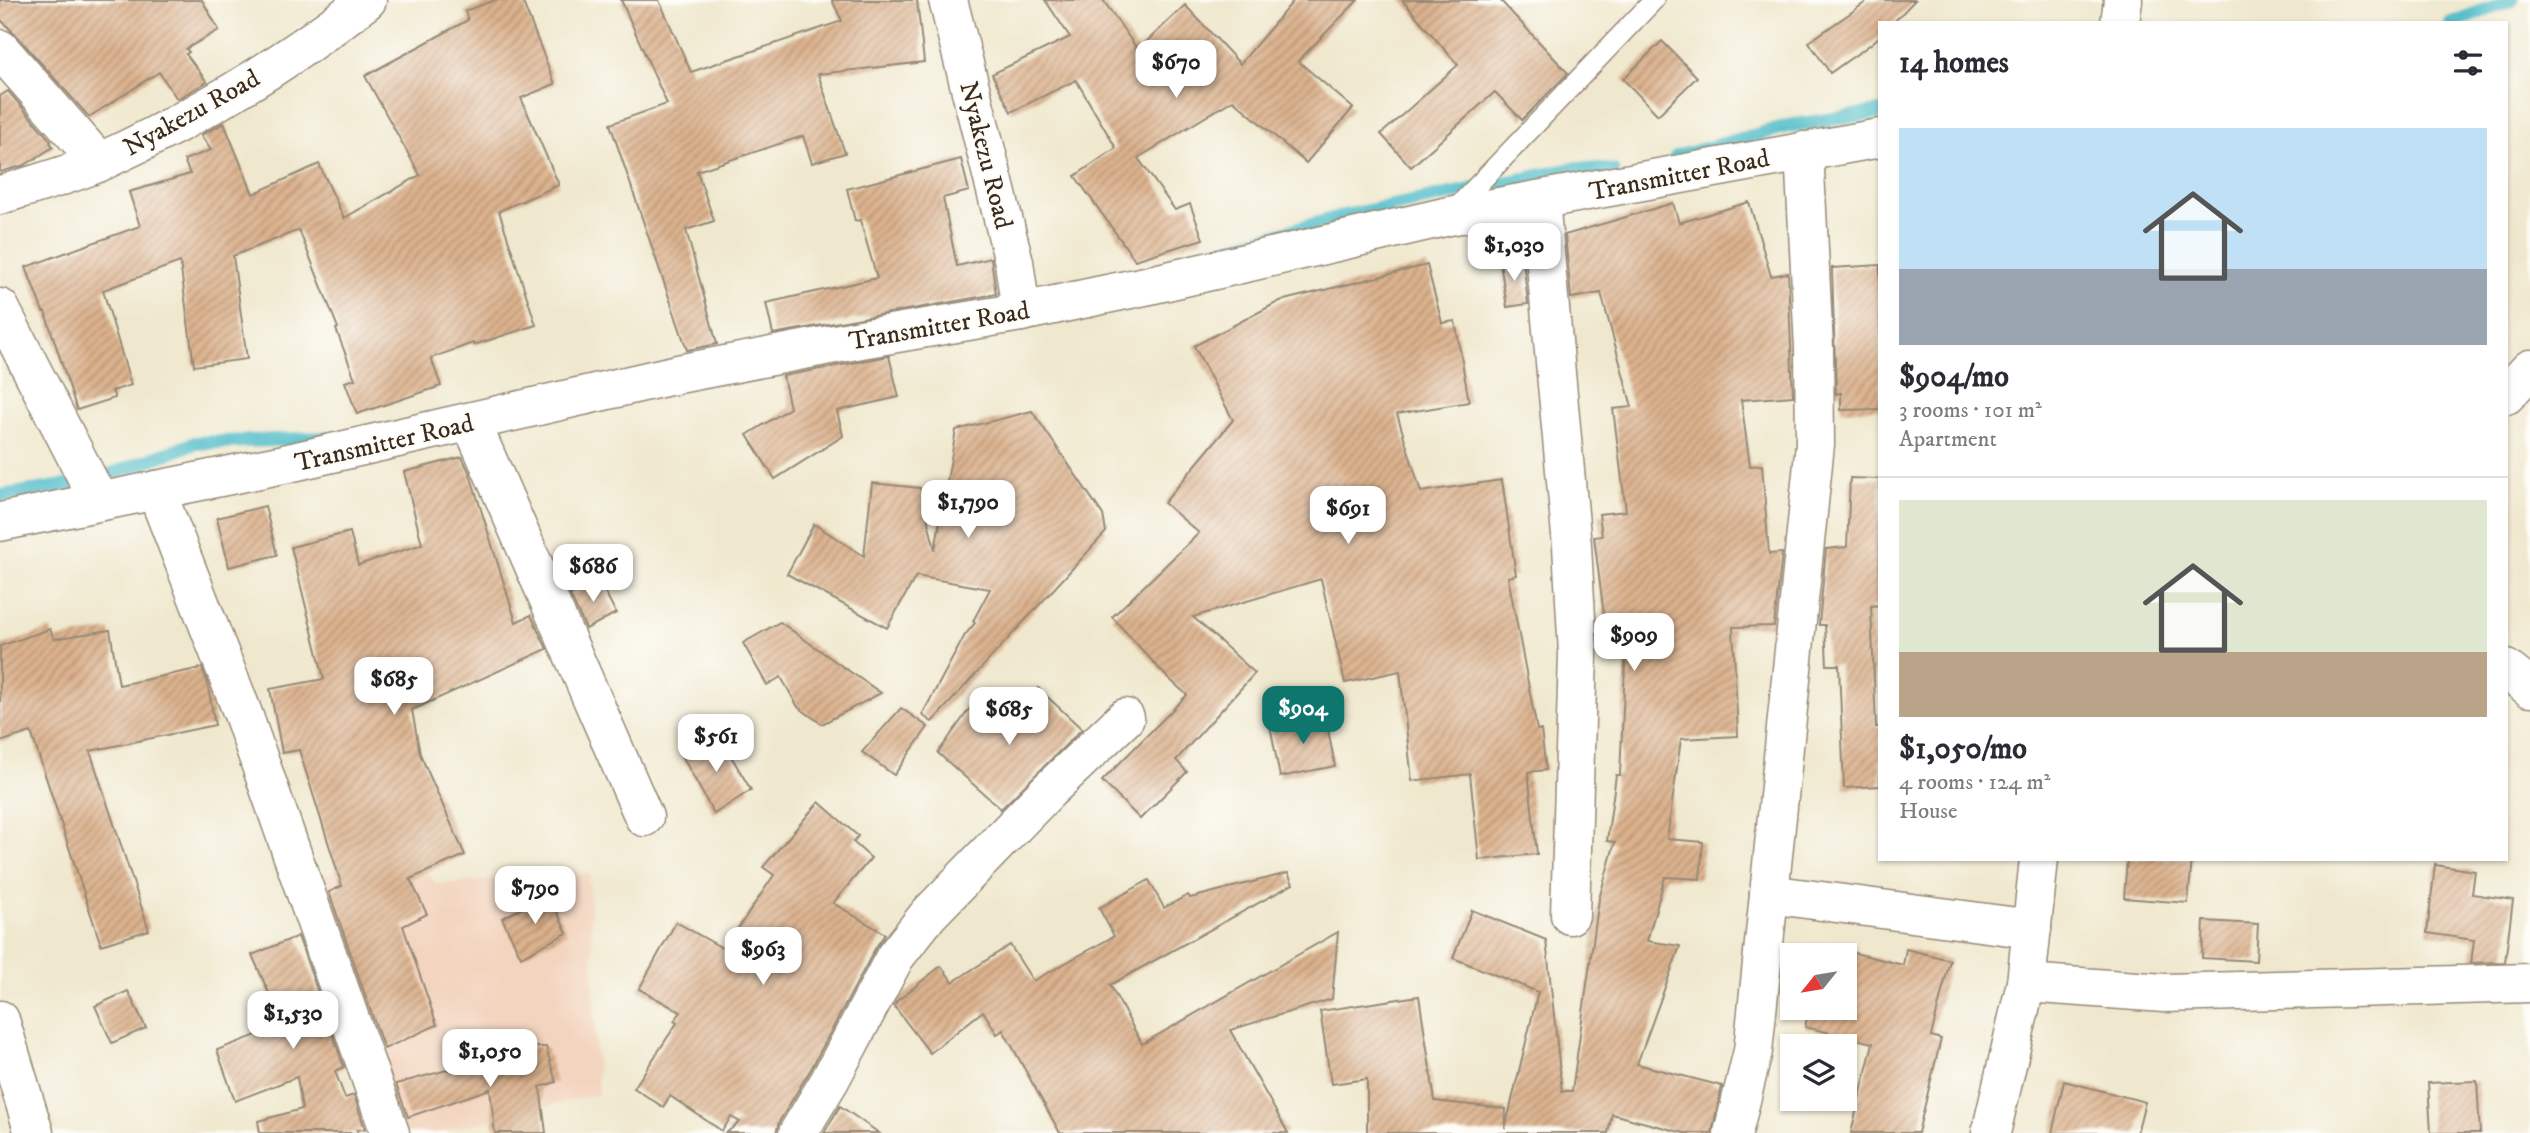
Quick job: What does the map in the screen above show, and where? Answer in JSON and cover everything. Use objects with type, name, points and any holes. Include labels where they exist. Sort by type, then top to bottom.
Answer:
[{"type":"street","name":"Nyakezu Road","points":[[0,195],[99,162],[216,104],[332,27],[367,0]]},
{"type":"street","name":"Nyakezu Road","points":[[948,0],[1014,262],[1021,312]]},
{"type":"street","points":[[2120,21],[2123,0]]},
{"type":"street","points":[[0,49],[99,162]]},
{"type":"street","name":"Transmitter Road","points":[[0,522],[471,422],[678,374],[1021,312],[1150,285],[1449,216],[1878,138]]},
{"type":"street","points":[[1733,1133],[1753,1051],[1815,444],[1814,348],[1804,151]]},
{"type":"street","points":[[1540,200],[1572,546],[1578,654],[1570,915]]},
{"type":"street","points":[[0,308],[99,501]]},
{"type":"street","points":[[2508,393],[2530,369]]},
{"type":"street","points":[[471,422],[644,817]]},
{"type":"street","points":[[156,490],[243,714],[390,1133]]},
{"type":"street","points":[[2508,671],[2530,688]]},
{"type":"street","points":[[798,1133],[830,1080],[895,957],[928,915],[1049,790],[1125,718]]},
{"type":"street","points":[[1991,1133],[2026,983],[2039,861]]},
{"type":"street","points":[[1769,894],[2032,929]]},
{"type":"street","points":[[2026,983],[2164,993],[2530,983]]},
{"type":"street","points":[[0,1020],[34,1133]]},
{"type":"lane","points":[[1449,216],[1654,0]]},
{"type":"shaded area","points":[[407,841],[436,884],[589,873],[598,1094],[435,1133],[404,1133],[309,877],[323,876]]},
{"type":"building","points":[[0,0],[202,0],[219,30],[186,49],[189,52],[186,54],[207,82],[177,99],[159,72],[89,117],[0,19]]},
{"type":"building","points":[[495,0],[522,0],[555,84],[521,98],[559,185],[499,211],[536,325],[431,358],[441,386],[357,414],[345,382],[355,379],[299,230],[233,256],[247,359],[194,366],[180,262],[103,290],[131,385],[112,391],[115,398],[77,410],[45,312],[26,267],[140,226],[129,192],[190,174],[184,160],[211,150],[201,135],[224,123],[253,194],[319,164],[344,218],[420,175],[365,76],[468,20],[465,11]]},
{"type":"building","points":[[621,0],[659,0],[691,72],[842,21],[832,0],[917,0],[924,62],[818,74],[845,153],[812,163],[803,136],[697,171],[714,221],[686,230],[717,344],[687,350],[610,124],[667,104]]},
{"type":"building","points":[[1045,0],[1103,0],[1138,50],[1185,5],[1240,64],[1294,0],[1358,0],[1298,61],[1353,108],[1306,163],[1233,100],[1138,158],[1175,210],[1190,204],[1203,239],[1135,260],[1075,176],[1116,148],[1076,80],[1011,112],[992,74],[1070,37]]},
{"type":"building","points":[[1402,0],[1500,0],[1568,73],[1522,120],[1495,92],[1411,167],[1381,134],[1458,65]]},
{"type":"building","points":[[1869,0],[1915,0],[1895,21],[1878,21],[1878,38],[1830,73],[1809,42]]},
{"type":"building","points":[[1662,41],[1697,77],[1658,115],[1623,79]]},
{"type":"building","points":[[8,91],[51,141],[53,147],[25,165],[0,172],[0,96]]},
{"type":"building","points":[[961,159],[969,191],[943,198],[957,266],[991,258],[996,294],[773,334],[766,303],[877,278],[860,220],[855,221],[847,189]]},
{"type":"building","points":[[1749,202],[1771,276],[1788,273],[1793,396],[1741,400],[1750,466],[1762,465],[1769,554],[1782,553],[1774,626],[1733,627],[1738,736],[1681,739],[1667,839],[1703,842],[1700,879],[1665,877],[1647,941],[1680,946],[1637,1064],[1722,1086],[1712,1133],[1684,1133],[1612,1114],[1608,1133],[1367,1133],[1367,1079],[1331,1084],[1320,1011],[1419,996],[1435,1101],[1506,1109],[1505,1129],[1538,992],[1453,958],[1472,910],[1546,940],[1562,1091],[1572,1091],[1599,899],[1615,842],[1607,841],[1616,775],[1620,775],[1626,645],[1608,647],[1594,537],[1602,536],[1599,514],[1626,511],[1613,409],[1632,407],[1601,293],[1571,298],[1565,235],[1673,203],[1679,223]]},
{"type":"building","points":[[1523,259],[1528,304],[1507,307],[1500,262]]},
{"type":"building","points":[[1427,265],[1442,323],[1455,321],[1469,402],[1397,414],[1421,492],[1502,480],[1516,575],[1508,577],[1537,730],[1541,730],[1546,770],[1528,772],[1537,854],[1479,860],[1470,774],[1412,781],[1400,671],[1345,683],[1321,579],[1193,617],[1255,673],[1176,760],[1187,772],[1140,819],[1102,781],[1187,695],[1112,617],[1199,533],[1164,503],[1233,420],[1194,346],[1280,301]]},
{"type":"building","points":[[1878,265],[1878,409],[1841,410],[1841,393],[1836,394],[1832,268]]},
{"type":"building","points":[[889,356],[899,397],[837,411],[843,436],[775,479],[747,435],[790,408],[783,376]]},
{"type":"building","points":[[1032,411],[1103,515],[1106,532],[932,722],[922,715],[965,635],[975,623],[973,621],[990,589],[916,576],[887,628],[787,574],[814,524],[864,556],[872,483],[920,488],[935,550],[956,430]]},
{"type":"building","points":[[462,457],[470,474],[516,622],[531,615],[547,649],[412,710],[420,754],[465,855],[410,879],[427,914],[403,926],[437,1025],[384,1049],[329,892],[342,886],[299,750],[282,753],[270,689],[324,679],[291,547],[350,532],[358,565],[422,544],[404,472]]},
{"type":"building","points":[[1850,478],[1878,479],[1878,605],[1871,606],[1878,727],[1878,786],[1844,788],[1839,665],[1827,665],[1825,625],[1819,625],[1826,549],[1847,547]]},
{"type":"building","points":[[265,506],[277,555],[229,567],[217,518]]},
{"type":"building","points":[[599,580],[616,613],[586,629],[570,595]]},
{"type":"building","points":[[780,622],[881,693],[822,724],[798,707],[781,677],[767,685],[743,643]]},
{"type":"building","points":[[50,629],[54,639],[110,630],[119,685],[202,668],[215,725],[90,751],[149,930],[101,945],[31,732],[0,742],[0,646]]},
{"type":"building","points":[[1038,688],[1082,729],[1001,809],[938,753],[970,708],[994,731]]},
{"type":"building","points":[[901,708],[928,727],[894,775],[862,752]]},
{"type":"building","points":[[1325,714],[1335,766],[1280,777],[1270,725]]},
{"type":"building","points":[[719,736],[751,790],[714,814],[682,756]]},
{"type":"building","points":[[819,802],[858,836],[853,842],[871,858],[833,903],[885,934],[779,1122],[776,1133],[726,1133],[740,1122],[731,1117],[722,1131],[670,1096],[663,1107],[634,1088],[677,1023],[674,1021],[681,1012],[639,989],[676,922],[724,949],[774,875],[763,867]]},
{"type":"building","points":[[2127,861],[2192,861],[2188,903],[2124,898]]},
{"type":"building","points":[[2435,865],[2475,871],[2472,894],[2513,900],[2505,962],[2471,963],[2474,940],[2427,933]]},
{"type":"building","points":[[1288,873],[1293,884],[1110,985],[1142,1044],[1338,932],[1332,999],[1230,1030],[1288,1133],[1060,1133],[1003,1030],[997,1034],[983,1011],[930,1053],[894,1006],[941,966],[953,982],[1010,945],[1033,981],[1114,936],[1099,908],[1149,880],[1164,908],[1188,895],[1190,898]]},
{"type":"building","points":[[549,895],[567,933],[521,957],[502,918]]},
{"type":"building","points":[[2204,921],[2258,924],[2256,961],[2202,958]]},
{"type":"building","points":[[298,936],[344,1067],[335,1071],[345,1098],[354,1095],[365,1129],[357,1130],[358,1133],[260,1133],[258,1121],[302,1109],[297,1077],[235,1101],[217,1050],[283,1025],[252,955]]},
{"type":"building","points":[[1906,949],[1950,960],[1931,1036],[1941,1039],[1918,1133],[1851,1133],[1873,1043],[1857,1039],[1857,1034],[1835,1034],[1805,1027],[1806,1020],[1857,1020],[1857,954],[1903,965]]},
{"type":"building","points":[[128,991],[146,1028],[112,1043],[95,1006]]},
{"type":"building","points":[[531,1047],[546,1047],[556,1082],[540,1087],[546,1133],[495,1133],[490,1089],[408,1117],[396,1084]]},
{"type":"building","points":[[2064,1081],[2145,1102],[2137,1133],[2052,1133]]},
{"type":"building","points":[[2477,1081],[2480,1133],[2431,1133],[2428,1083]]},
{"type":"building","points":[[840,1106],[879,1133],[824,1133]]},
{"type":"waterway","points":[[2456,21],[2512,0]]},
{"type":"waterway","points":[[1676,157],[1788,126],[1878,112]]},
{"type":"waterway","points":[[1233,247],[1343,216],[1577,168],[1613,171]]},
{"type":"waterway","points":[[0,496],[90,482],[195,443],[326,438]]}]
